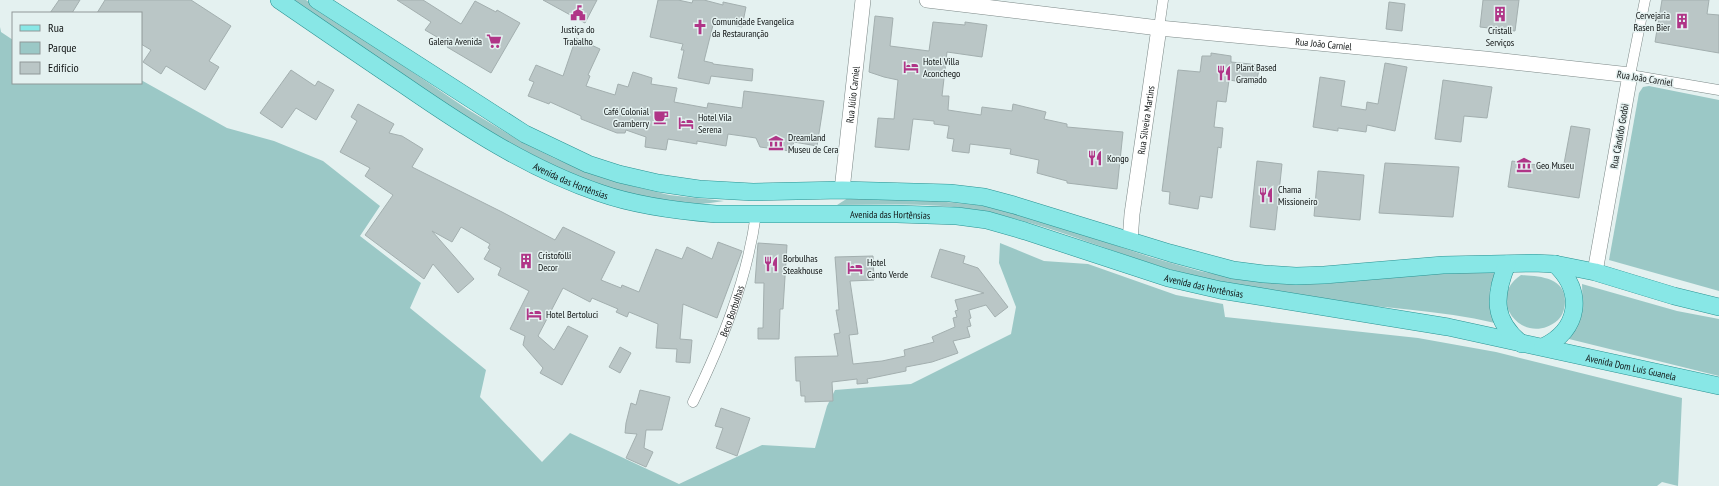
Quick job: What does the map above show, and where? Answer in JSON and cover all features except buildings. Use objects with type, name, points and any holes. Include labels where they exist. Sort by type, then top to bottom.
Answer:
[{"type":"main road","name":"Avenida das Hortênsias","points":[[278,0],[461,123],[530,163],[565,180],[601,193],[644,205],[689,212],[716,214],[897,214],[957,216],[987,220],[1032,233],[1168,278],[1205,286],[1448,327],[1542,347]]},
{"type":"main road","name":"Avenida das Hortênsias","points":[[317,0],[525,134],[588,164],[619,174],[658,183],[753,192],[842,190],[950,193],[984,198],[1021,207],[1130,241],[1233,270],[1264,274],[1324,275],[1443,265],[1555,264]]},
{"type":"main road","points":[[716,214],[749,208],[824,204],[835,202],[839,198],[842,190]]},
{"type":"main road","points":[[1507,264],[1498,289],[1498,310],[1507,330],[1523,344]]},
{"type":"main road","points":[[1555,264],[1595,272],[1674,296],[1719,307]]},
{"type":"main road","points":[[1542,347],[1553,342],[1562,335],[1573,315],[1574,293],[1564,272],[1555,264]]},
{"type":"main road","name":"Avenida Dom Luís Guanela","points":[[1542,347],[1719,386]]},
{"type":"street","name":"Rua Júlio Carniel","points":[[842,190],[863,0]]},
{"type":"street","name":"Rua João Carniel","points":[[927,0],[1159,28],[1478,58],[1630,75],[1719,90]]},
{"type":"street","name":"Rua Silveira Martins","points":[[1130,241],[1132,214],[1163,0]]},
{"type":"street","name":"Rua Cândido Godói","points":[[1595,272],[1645,0]]},
{"type":"street","name":"Beco Borbulhas","points":[[693,402],[716,355],[736,303],[746,267],[756,214]]},
{"type":"green space","points":[[290,0],[306,0],[467,109],[525,144],[556,159],[592,174],[636,187],[669,195],[724,201],[697,204],[658,200],[621,191],[584,179],[549,163],[481,126]]},
{"type":"green space","points":[[0,27],[1,32],[12,39],[12,84],[142,84],[142,81],[227,128],[274,141],[323,161],[380,206],[360,236],[421,283],[410,308],[486,370],[480,397],[542,462],[570,433],[679,484],[762,445],[815,448],[827,406],[835,390],[911,384],[1011,334],[1016,307],[999,263],[1000,243],[1044,261],[1088,264],[1176,295],[1223,304],[1225,317],[1418,338],[1496,352],[1682,398],[1678,486],[1662,482],[1657,486],[0,486]]},
{"type":"green space","points":[[1649,86],[1719,100],[1719,291],[1609,260],[1639,93],[1643,87]]},
{"type":"green space","points":[[848,198],[927,200],[985,206],[1046,222],[1150,257],[1199,271],[1246,280],[1286,284],[1322,284],[1419,274],[1499,272],[1491,285],[1490,291],[1490,303],[1495,323],[1432,312],[1284,295],[1215,281],[1157,265],[1041,226],[982,211],[928,205],[837,205]]},
{"type":"green space","points":[[1521,275],[1550,279],[1561,287],[1564,293],[1565,304],[1562,314],[1558,320],[1545,327],[1533,329],[1522,325],[1513,317],[1507,307],[1506,296],[1511,285]]},
{"type":"green space","points":[[1582,284],[1677,311],[1719,319],[1719,376],[1565,338],[1576,324],[1581,313]]},
{"type":"place","name":"Justiça do Trabalho","points":[[578,13]]},
{"type":"place","name":"Cristall Serviços","points":[[1500,14]]},
{"type":"place","name":"Cervejaria Rasen Bier","points":[[1682,21]]},
{"type":"place","name":"Comunidade Evangelica da Restauranção","points":[[700,27]]},
{"type":"place","name":"Galeria Avenida","points":[[494,41]]},
{"type":"place","name":"Hotel Villa Aconchego","points":[[911,67]]},
{"type":"place","name":"Plant Based Gramado","points":[[1224,73]]},
{"type":"place","name":"Café Colonial Gramberry","points":[[661,117]]},
{"type":"place","name":"Hotel Vila Serena","points":[[686,123]]},
{"type":"place","name":"Dreamland Museu de Cera","points":[[776,143]]},
{"type":"place","name":"Kongo","points":[[1095,158]]},
{"type":"place","name":"Geo Museu","points":[[1524,165]]},
{"type":"place","name":"Chama Missioneiro","points":[[1266,195]]},
{"type":"place","name":"Cristofolli Decor","points":[[526,261]]},
{"type":"place","name":"Borbulhas Steakhouse","points":[[771,264]]},
{"type":"place","name":"Hotel Canto Verde","points":[[855,268]]},
{"type":"place","name":"Hotel Bertoluci","points":[[534,314]]}]
